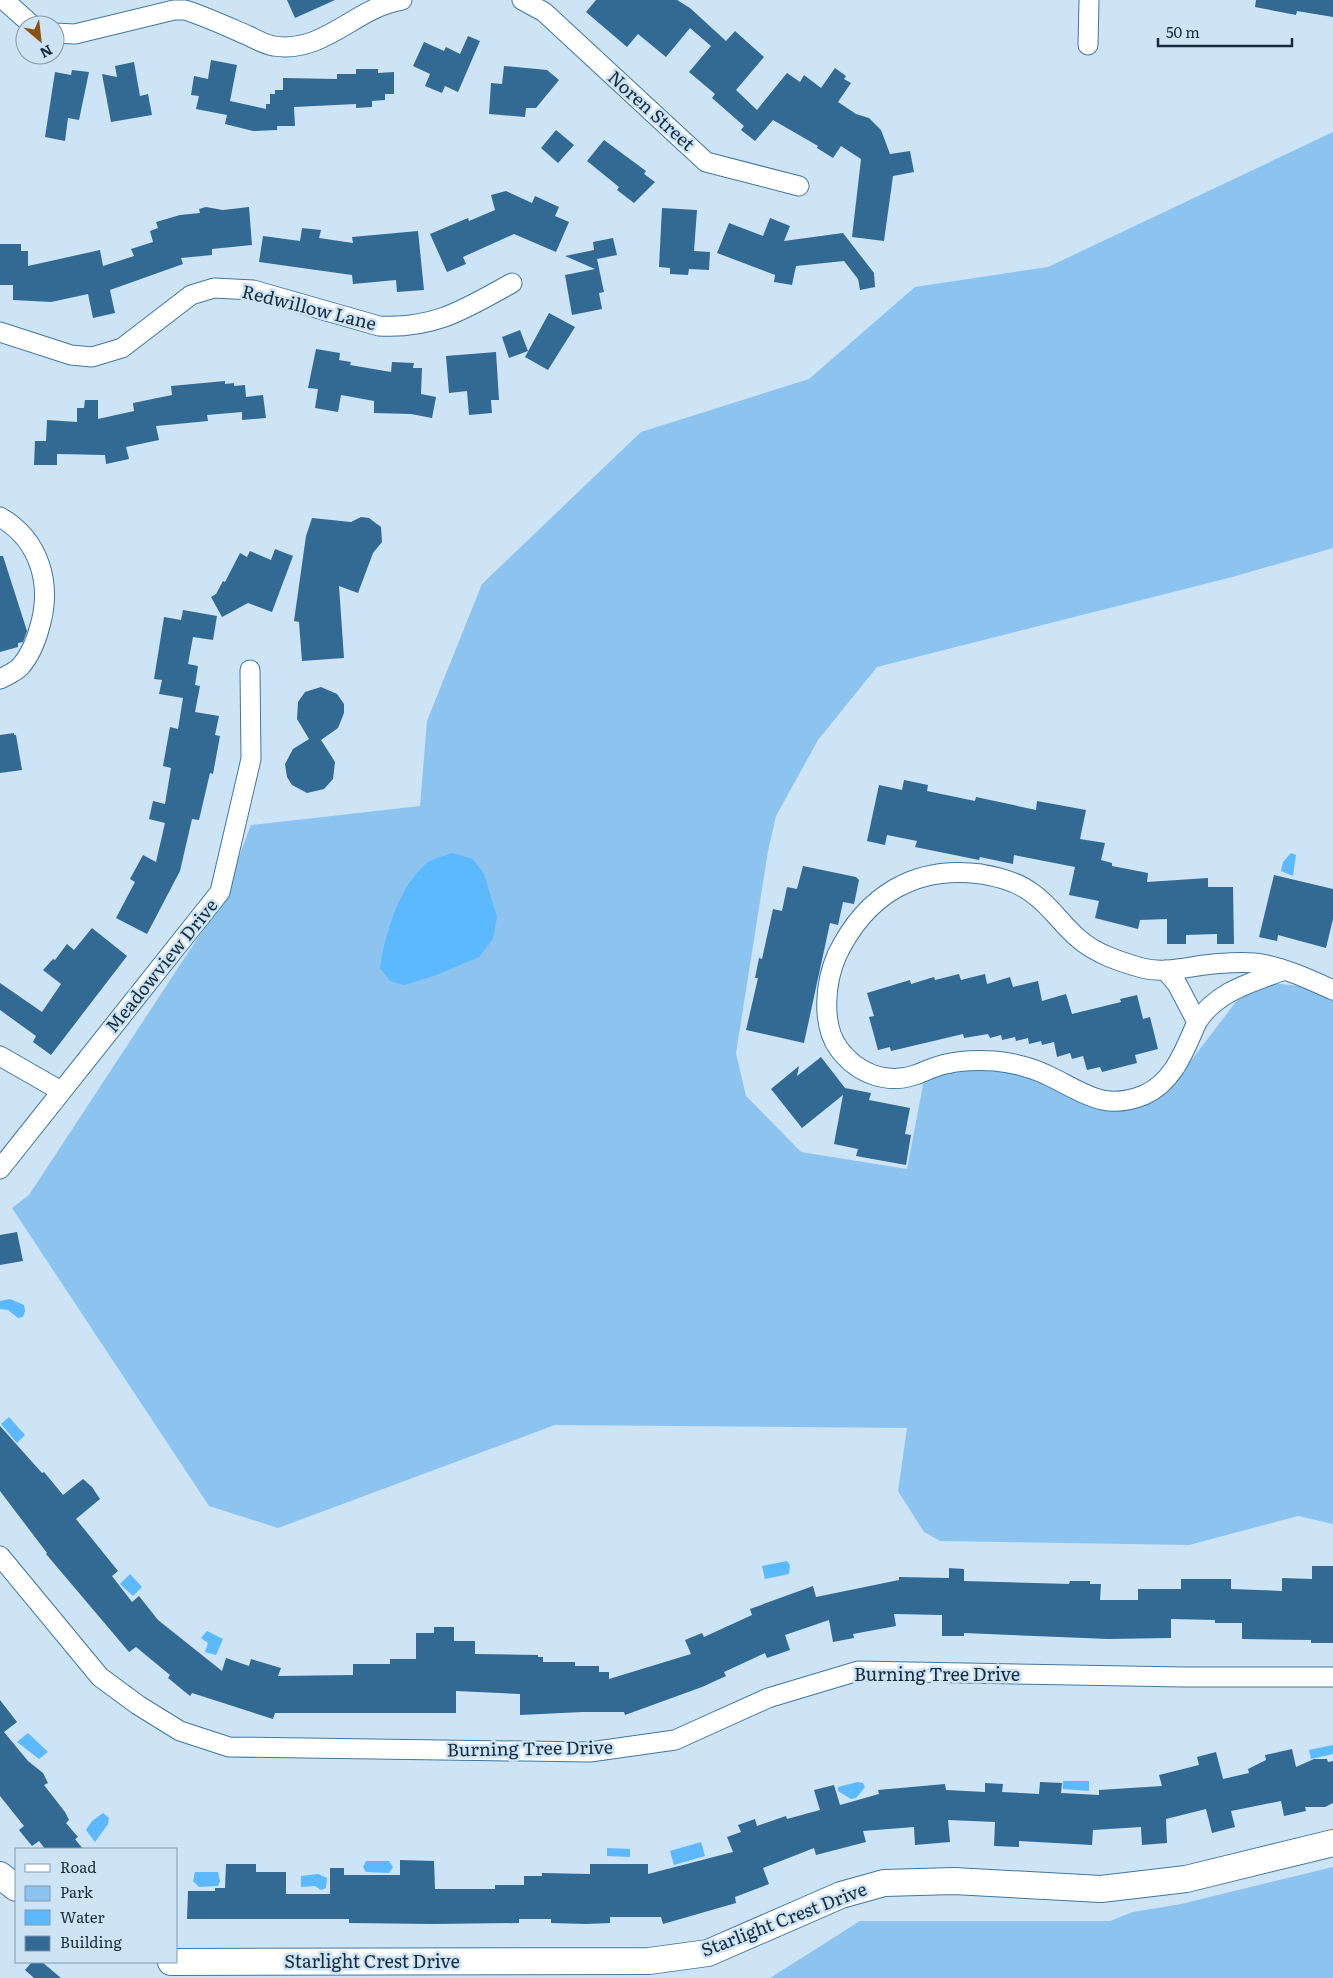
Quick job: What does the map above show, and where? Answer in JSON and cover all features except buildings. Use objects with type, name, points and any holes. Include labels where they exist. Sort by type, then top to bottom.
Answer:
[{"type":"street","points":[[4,0],[21,15]]},
{"type":"street","points":[[65,34],[75,34],[174,10],[185,10],[273,46],[289,47],[306,45],[322,39],[376,8],[402,0]]},
{"type":"street","name":"Noren Street","points":[[522,0],[544,12],[706,162],[799,186]]},
{"type":"street","points":[[1088,45],[1089,0]]},
{"type":"street","name":"Redwillow Lane","points":[[0,332],[71,355],[92,358],[122,348],[191,295],[214,288],[253,290],[379,326],[400,327],[434,322],[463,311],[512,283]]},
{"type":"street","points":[[0,517],[27,541],[40,564],[46,588],[43,616],[31,652],[19,668],[0,679]]},
{"type":"street","name":"Meadowview Drive","points":[[0,1169],[220,892],[251,759],[250,670]]},
{"type":"street","points":[[1282,971],[1228,992],[1206,1007],[1197,1022],[1180,1062],[1164,1081],[1145,1095],[1108,1102],[1090,1098],[1046,1074],[1014,1063],[964,1062],[932,1068],[913,1076],[892,1078],[872,1076],[852,1065],[837,1046],[827,1021],[830,982],[835,960],[858,919],[875,902],[903,884],[934,874],[958,871],[998,877],[1033,893],[1079,939],[1096,951],[1145,969],[1165,970],[1214,964],[1258,963],[1298,974],[1333,990]]},
{"type":"street","points":[[1165,970],[1176,984],[1197,1022]]},
{"type":"street","points":[[0,1056],[61,1092]]},
{"type":"street","name":"Burning Tree Drive","points":[[0,1556],[100,1678],[138,1705],[180,1731],[229,1747],[590,1752],[676,1740],[768,1698],[858,1671],[1183,1677],[1333,1677]]},
{"type":"street","name":"Starlight Crest Drive","points":[[178,1962],[649,1961],[708,1953],[841,1895],[884,1883],[954,1881],[1101,1889],[1186,1879],[1333,1843]]},
{"type":"street","points":[[0,1875],[15,1887]]},
{"type":"green space","points":[[1333,132],[1333,548],[1236,576],[877,667],[818,740],[776,816],[768,851],[736,1053],[746,1096],[801,1152],[907,1169],[924,1080],[961,1069],[1003,1071],[1024,1075],[1087,1105],[1117,1109],[1144,1104],[1167,1092],[1245,990],[1272,983],[1299,986],[1333,1000],[1333,1524],[1298,1516],[1189,1545],[940,1541],[924,1532],[898,1491],[907,1428],[555,1425],[278,1528],[209,1506],[12,1208],[29,1195],[222,901],[251,825],[420,806],[427,721],[482,584],[641,432],[809,379],[915,287],[1048,267]]},
{"type":"green space","points":[[1333,1867],[1333,1978],[770,1978],[860,1921],[1110,1921],[1133,1912],[1181,1904]]},
{"type":"water","points":[[452,853],[473,859],[484,874],[497,917],[493,939],[479,957],[434,976],[404,985],[390,981],[380,968],[390,926],[401,897],[417,873],[427,863]]},
{"type":"water","points":[[1291,853],[1296,855],[1293,876],[1281,871],[1283,862]]},
{"type":"water","points":[[10,1299],[24,1305],[23,1317],[18,1318],[8,1310],[0,1309],[0,1301]]},
{"type":"water","points":[[9,1417],[25,1435],[17,1443],[1,1424]]},
{"type":"water","points":[[787,1561],[790,1565],[789,1574],[765,1579],[762,1566]]},
{"type":"water","points":[[130,1574],[142,1587],[133,1596],[120,1584]]},
{"type":"water","points":[[207,1631],[223,1639],[216,1655],[205,1652],[208,1643],[201,1638]]},
{"type":"water","points":[[28,1733],[48,1752],[39,1759],[17,1742]]},
{"type":"water","points":[[1333,1745],[1333,1754],[1311,1759],[1309,1750]]},
{"type":"water","points":[[1063,1781],[1089,1781],[1089,1791],[1063,1789]]},
{"type":"water","points":[[858,1782],[863,1783],[865,1787],[856,1798],[851,1799],[838,1791],[838,1787]]},
{"type":"water","points":[[103,1813],[109,1818],[108,1824],[95,1842],[86,1830],[92,1821]]},
{"type":"water","points":[[701,1842],[705,1856],[674,1865],[670,1851]]},
{"type":"water","points":[[607,1848],[630,1849],[630,1857],[607,1856]]},
{"type":"water","points":[[366,1861],[389,1861],[393,1867],[389,1873],[366,1872],[363,1867]]},
{"type":"water","points":[[195,1872],[218,1872],[220,1881],[218,1886],[199,1887],[193,1881]]},
{"type":"water","points":[[318,1874],[327,1878],[326,1888],[321,1890],[315,1886],[301,1887],[301,1876]]}]
